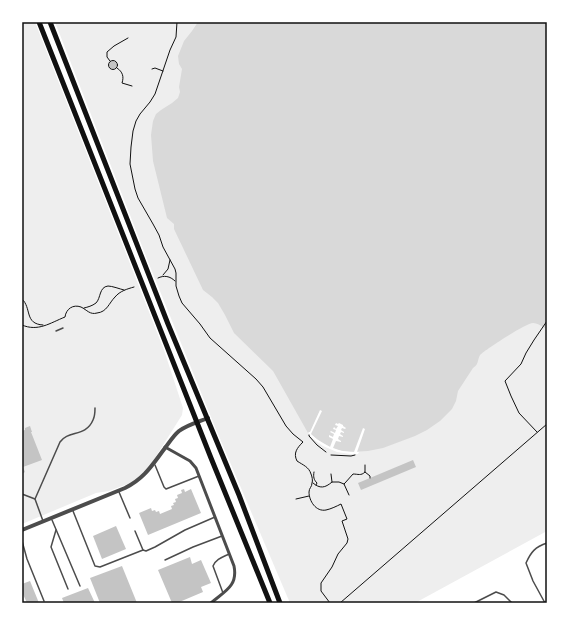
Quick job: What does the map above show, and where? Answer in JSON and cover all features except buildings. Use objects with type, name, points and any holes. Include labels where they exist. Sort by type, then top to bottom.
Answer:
[{"type":"main road","points":[[39,22],[197,423],[270,603]]},
{"type":"main road","points":[[50,22],[165,317],[239,495],[280,603]]},
{"type":"street","points":[[22,530],[119,491],[134,483],[145,475],[178,432],[185,427],[208,418]]},
{"type":"street","points":[[165,447],[193,464],[200,476],[234,566],[235,578],[232,584],[211,603]]},
{"type":"lane","points":[[56,331],[63,328]]},
{"type":"lane","points":[[34,499],[61,440],[87,430],[94,418],[95,408]]},
{"type":"lane","points":[[154,463],[166,489],[200,476]]},
{"type":"lane","points":[[119,491],[130,518]]},
{"type":"lane","points":[[22,494],[34,499],[43,521]]},
{"type":"lane","points":[[72,510],[95,566],[100,567],[143,550],[146,551],[185,530],[215,517]]},
{"type":"lane","points":[[51,518],[80,586]]},
{"type":"lane","points":[[56,530],[50,547],[68,589]]},
{"type":"lane","points":[[135,531],[143,550]]},
{"type":"lane","points":[[165,560],[222,536]]},
{"type":"lane","points":[[22,541],[27,559],[44,601]]},
{"type":"lane","points":[[545,603],[533,581],[526,563],[530,553],[547,543]]},
{"type":"lane","points":[[223,593],[213,566],[217,560],[229,554]]},
{"type":"lane","points":[[474,603],[496,592],[504,595],[512,603]]},
{"type":"path","points":[[177,22],[176,37],[155,94],[140,114],[133,131],[130,164],[138,198],[159,235],[163,247],[175,269],[175,282],[180,300],[210,338],[256,379],[286,426],[303,442],[295,453],[297,462],[307,467],[315,485],[324,488],[332,482],[339,482],[344,484],[349,495]]},
{"type":"path","points":[[117,68],[113,70],[109,68],[108,65],[110,61],[107,58],[107,52],[128,38]]},
{"type":"path","points":[[110,61],[113,60],[117,62],[117,68],[122,73],[122,83],[132,86]]},
{"type":"path","points":[[152,69],[155,68],[163,71]]},
{"type":"path","points":[[163,276],[168,269],[170,260]]},
{"type":"path","points":[[158,278],[163,276],[169,277],[175,282]]},
{"type":"path","points":[[83,309],[96,303],[102,290],[106,287],[111,286],[124,290]]},
{"type":"path","points":[[22,325],[38,328],[47,325],[65,317],[67,311],[71,307],[77,306],[89,313],[100,313],[106,310],[115,296],[124,290],[134,287]]},
{"type":"path","points":[[22,299],[26,302],[30,319],[41,325],[47,325]]},
{"type":"path","points":[[537,432],[519,413],[510,396],[505,381],[521,364],[526,353],[547,321]]},
{"type":"path","points":[[340,603],[547,424]]},
{"type":"path","points":[[309,435],[311,439],[326,452]]},
{"type":"path","points":[[331,455],[356,455]]},
{"type":"path","points":[[365,465],[365,472]]},
{"type":"path","points":[[314,472],[314,479],[317,483],[315,485]]},
{"type":"path","points":[[365,472],[370,476],[370,478]]},
{"type":"path","points":[[344,484],[352,475],[361,475],[365,472]]},
{"type":"path","points":[[331,474],[332,482]]},
{"type":"path","points":[[313,482],[309,490],[309,496],[314,505],[323,510],[327,510],[341,504],[347,519],[342,521],[347,534],[347,543],[338,554],[332,567],[321,583],[322,591],[330,603]]},
{"type":"path","points":[[296,498],[309,496]]},
{"type":"shaded area","points":[[22,22],[35,22],[164,350],[183,408],[182,415],[144,473],[130,483],[109,491],[96,493],[22,524]]},
{"type":"shaded area","points":[[55,22],[547,22],[547,531],[415,603],[290,603],[215,427],[149,264]]},
{"type":"shaded area","points":[[198,22],[547,22],[547,329],[535,323],[529,324],[506,337],[480,355],[478,362],[458,391],[456,401],[452,409],[440,421],[427,430],[383,448],[368,451],[350,452],[337,450],[324,444],[308,433],[273,371],[234,333],[218,303],[203,290],[174,229],[174,224],[167,218],[153,161],[151,135],[153,121],[156,114],[178,98],[182,69],[179,64],[178,56],[184,41]]},
{"type":"pier","points":[[320,410],[322,411],[311,434],[330,447],[333,439],[329,437],[329,435],[333,437],[334,434],[330,432],[335,433],[336,430],[333,429],[334,427],[336,429],[338,426],[335,425],[336,423],[339,423],[346,428],[342,428],[341,430],[344,432],[341,432],[340,434],[343,437],[339,436],[338,439],[341,442],[336,441],[333,448],[342,451],[354,452],[363,428],[365,429],[357,452],[359,452],[358,454],[337,452],[323,446],[313,439],[308,433],[310,432]]}]
